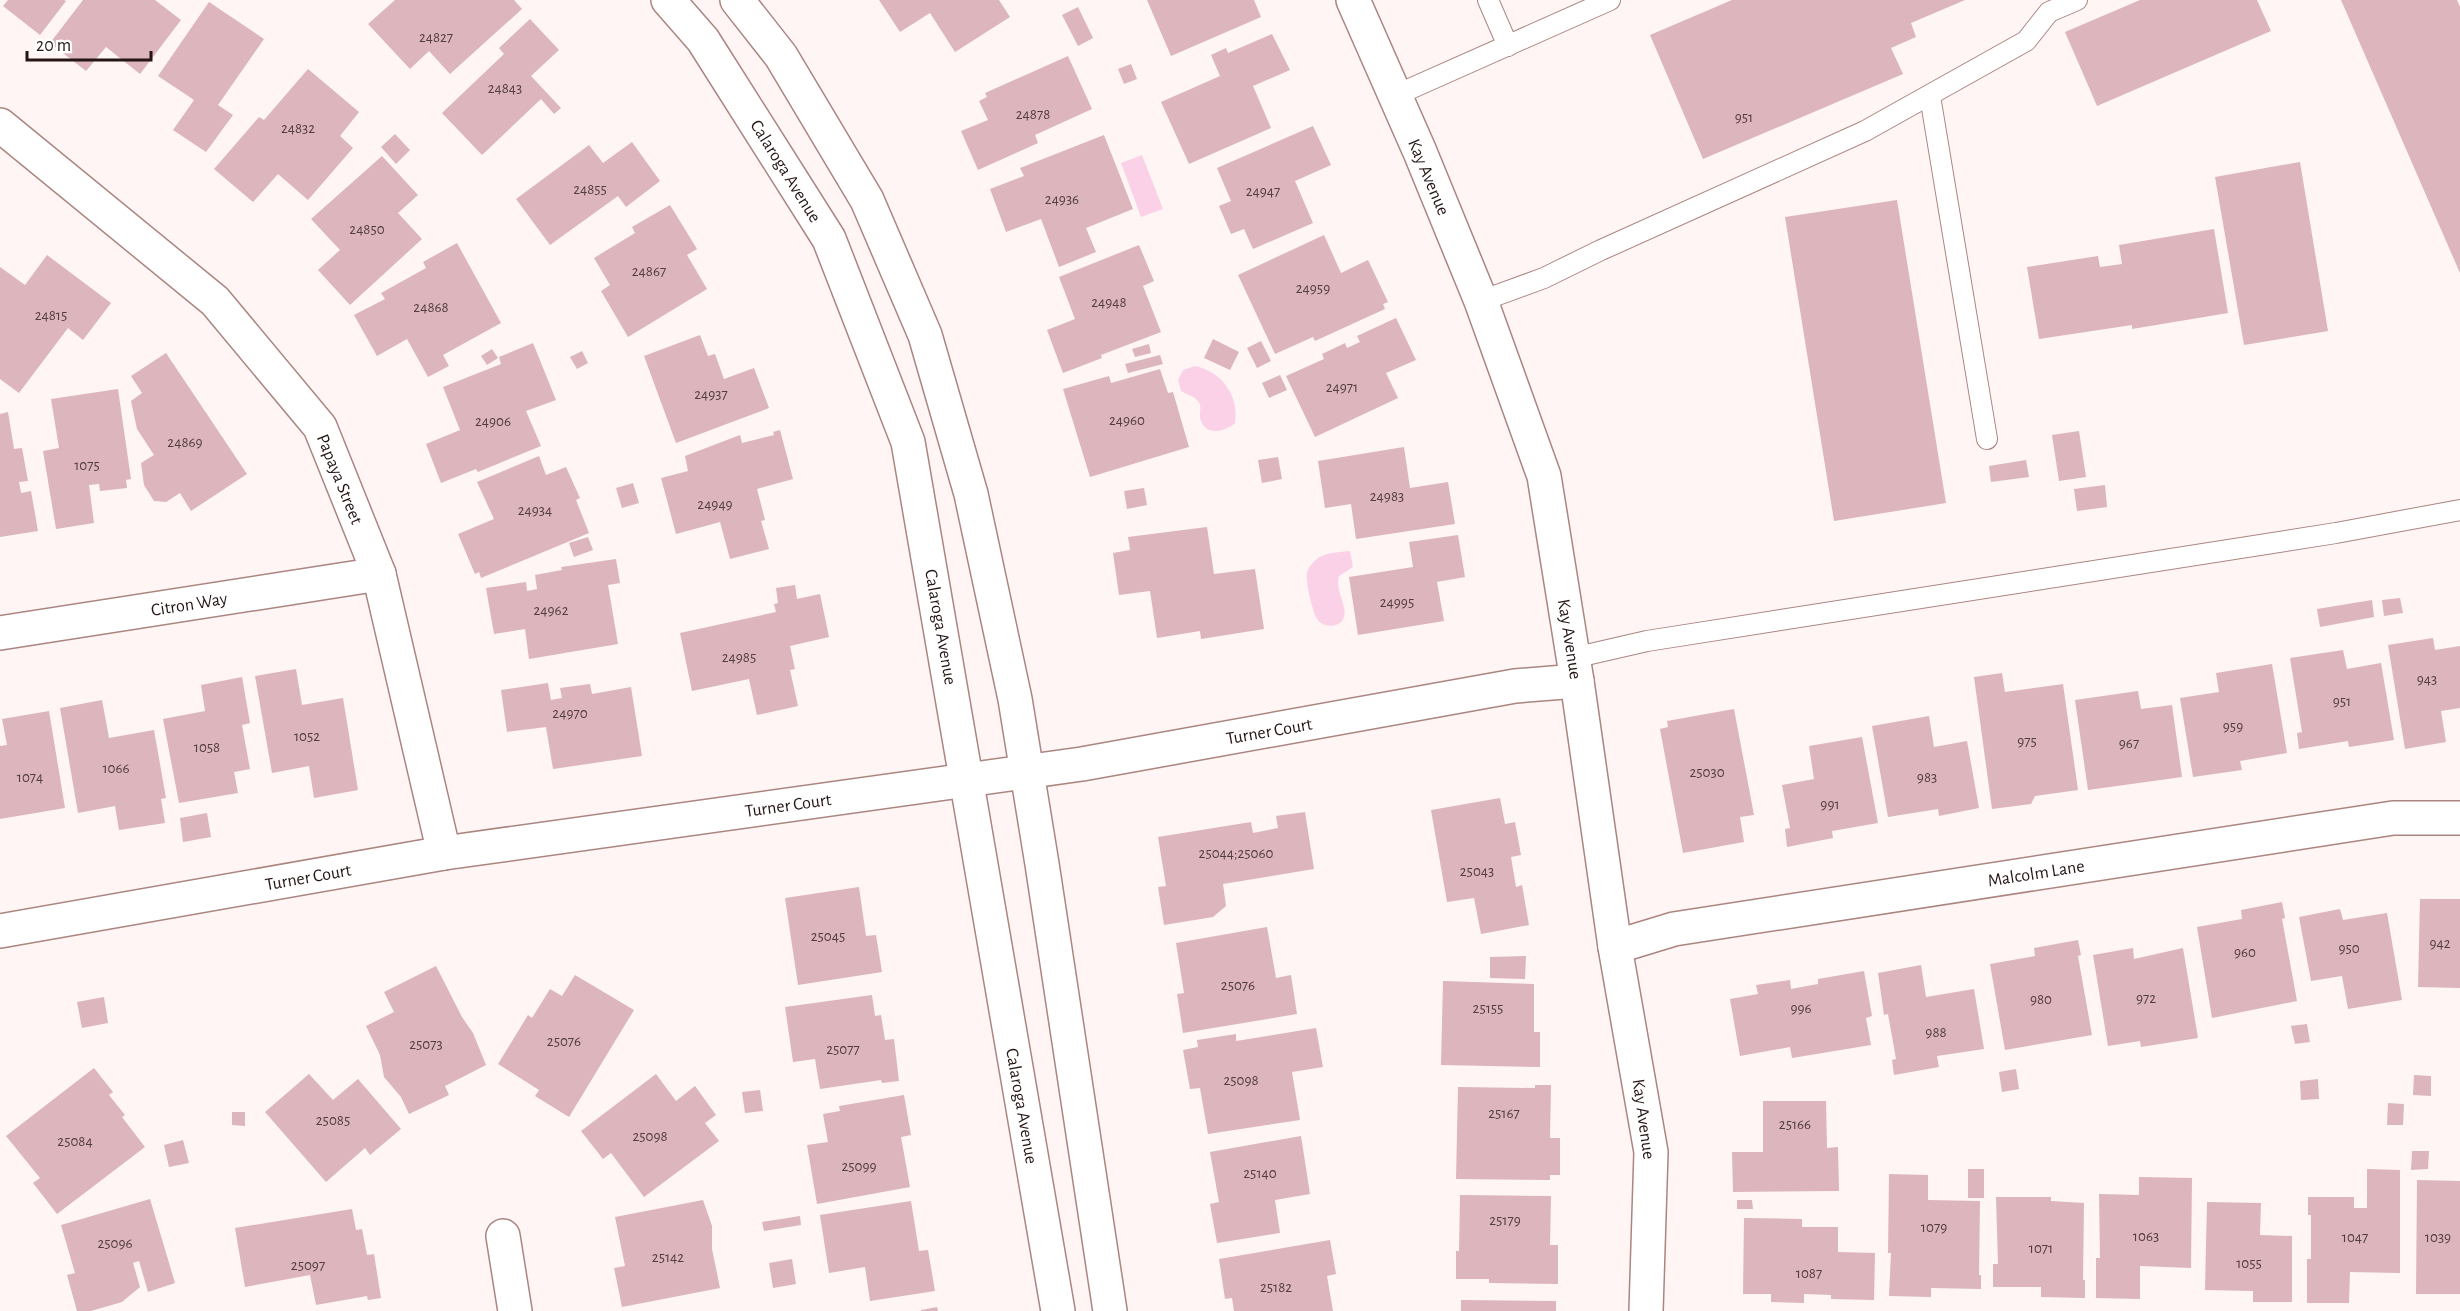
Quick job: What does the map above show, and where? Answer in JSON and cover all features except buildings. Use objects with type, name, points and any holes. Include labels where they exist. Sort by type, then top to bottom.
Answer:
[{"type":"street","name":"Calaroga Avenue","points":[[669,0],[703,40],[829,239],[908,442],[1058,1311]]},
{"type":"street","points":[[737,0],[782,56],[867,200],[925,335],[971,494],[1015,699],[1110,1311]]},
{"type":"street","name":"Kay Avenue","points":[[1353,0],[1420,152],[1481,301],[1544,476],[1615,947],[1651,1152],[1646,1311]]},
{"type":"street","name":"Papaya Street","points":[[0,124],[215,301],[320,427],[379,574],[444,853]]},
{"type":"street","name":"Citron Way","points":[[0,633],[379,574]]},
{"type":"street","name":"Turner Court","points":[[0,931],[444,853],[1090,763],[1515,686],[1575,670]]},
{"type":"street","name":"Malcolm Lane","points":[[1615,947],[1674,929],[2381,819],[2460,818]]},
{"type":"street","points":[[502,1236],[515,1311]]},
{"type":"lane","points":[[1488,0],[1508,46]]},
{"type":"lane","points":[[1394,96],[1610,0]]},
{"type":"lane","points":[[1481,301],[1544,278],[1865,131],[2026,41],[2049,12],[2077,0]]},
{"type":"lane","points":[[1930,96],[1987,439]]},
{"type":"lane","points":[[1575,670],[1647,641],[2325,535],[2460,510]]},
{"type":"shaded area","points":[[1142,155],[1163,209],[1141,217],[1121,163]]},
{"type":"shaded area","points":[[1195,366],[1221,379],[1227,386],[1236,413],[1235,423],[1231,426],[1215,431],[1206,428],[1200,418],[1199,402],[1181,391],[1178,380],[1183,370]]},
{"type":"shaded area","points":[[1350,551],[1353,567],[1339,576],[1338,582],[1345,611],[1344,617],[1336,625],[1326,625],[1319,622],[1313,610],[1307,583],[1308,571],[1320,557]]}]
